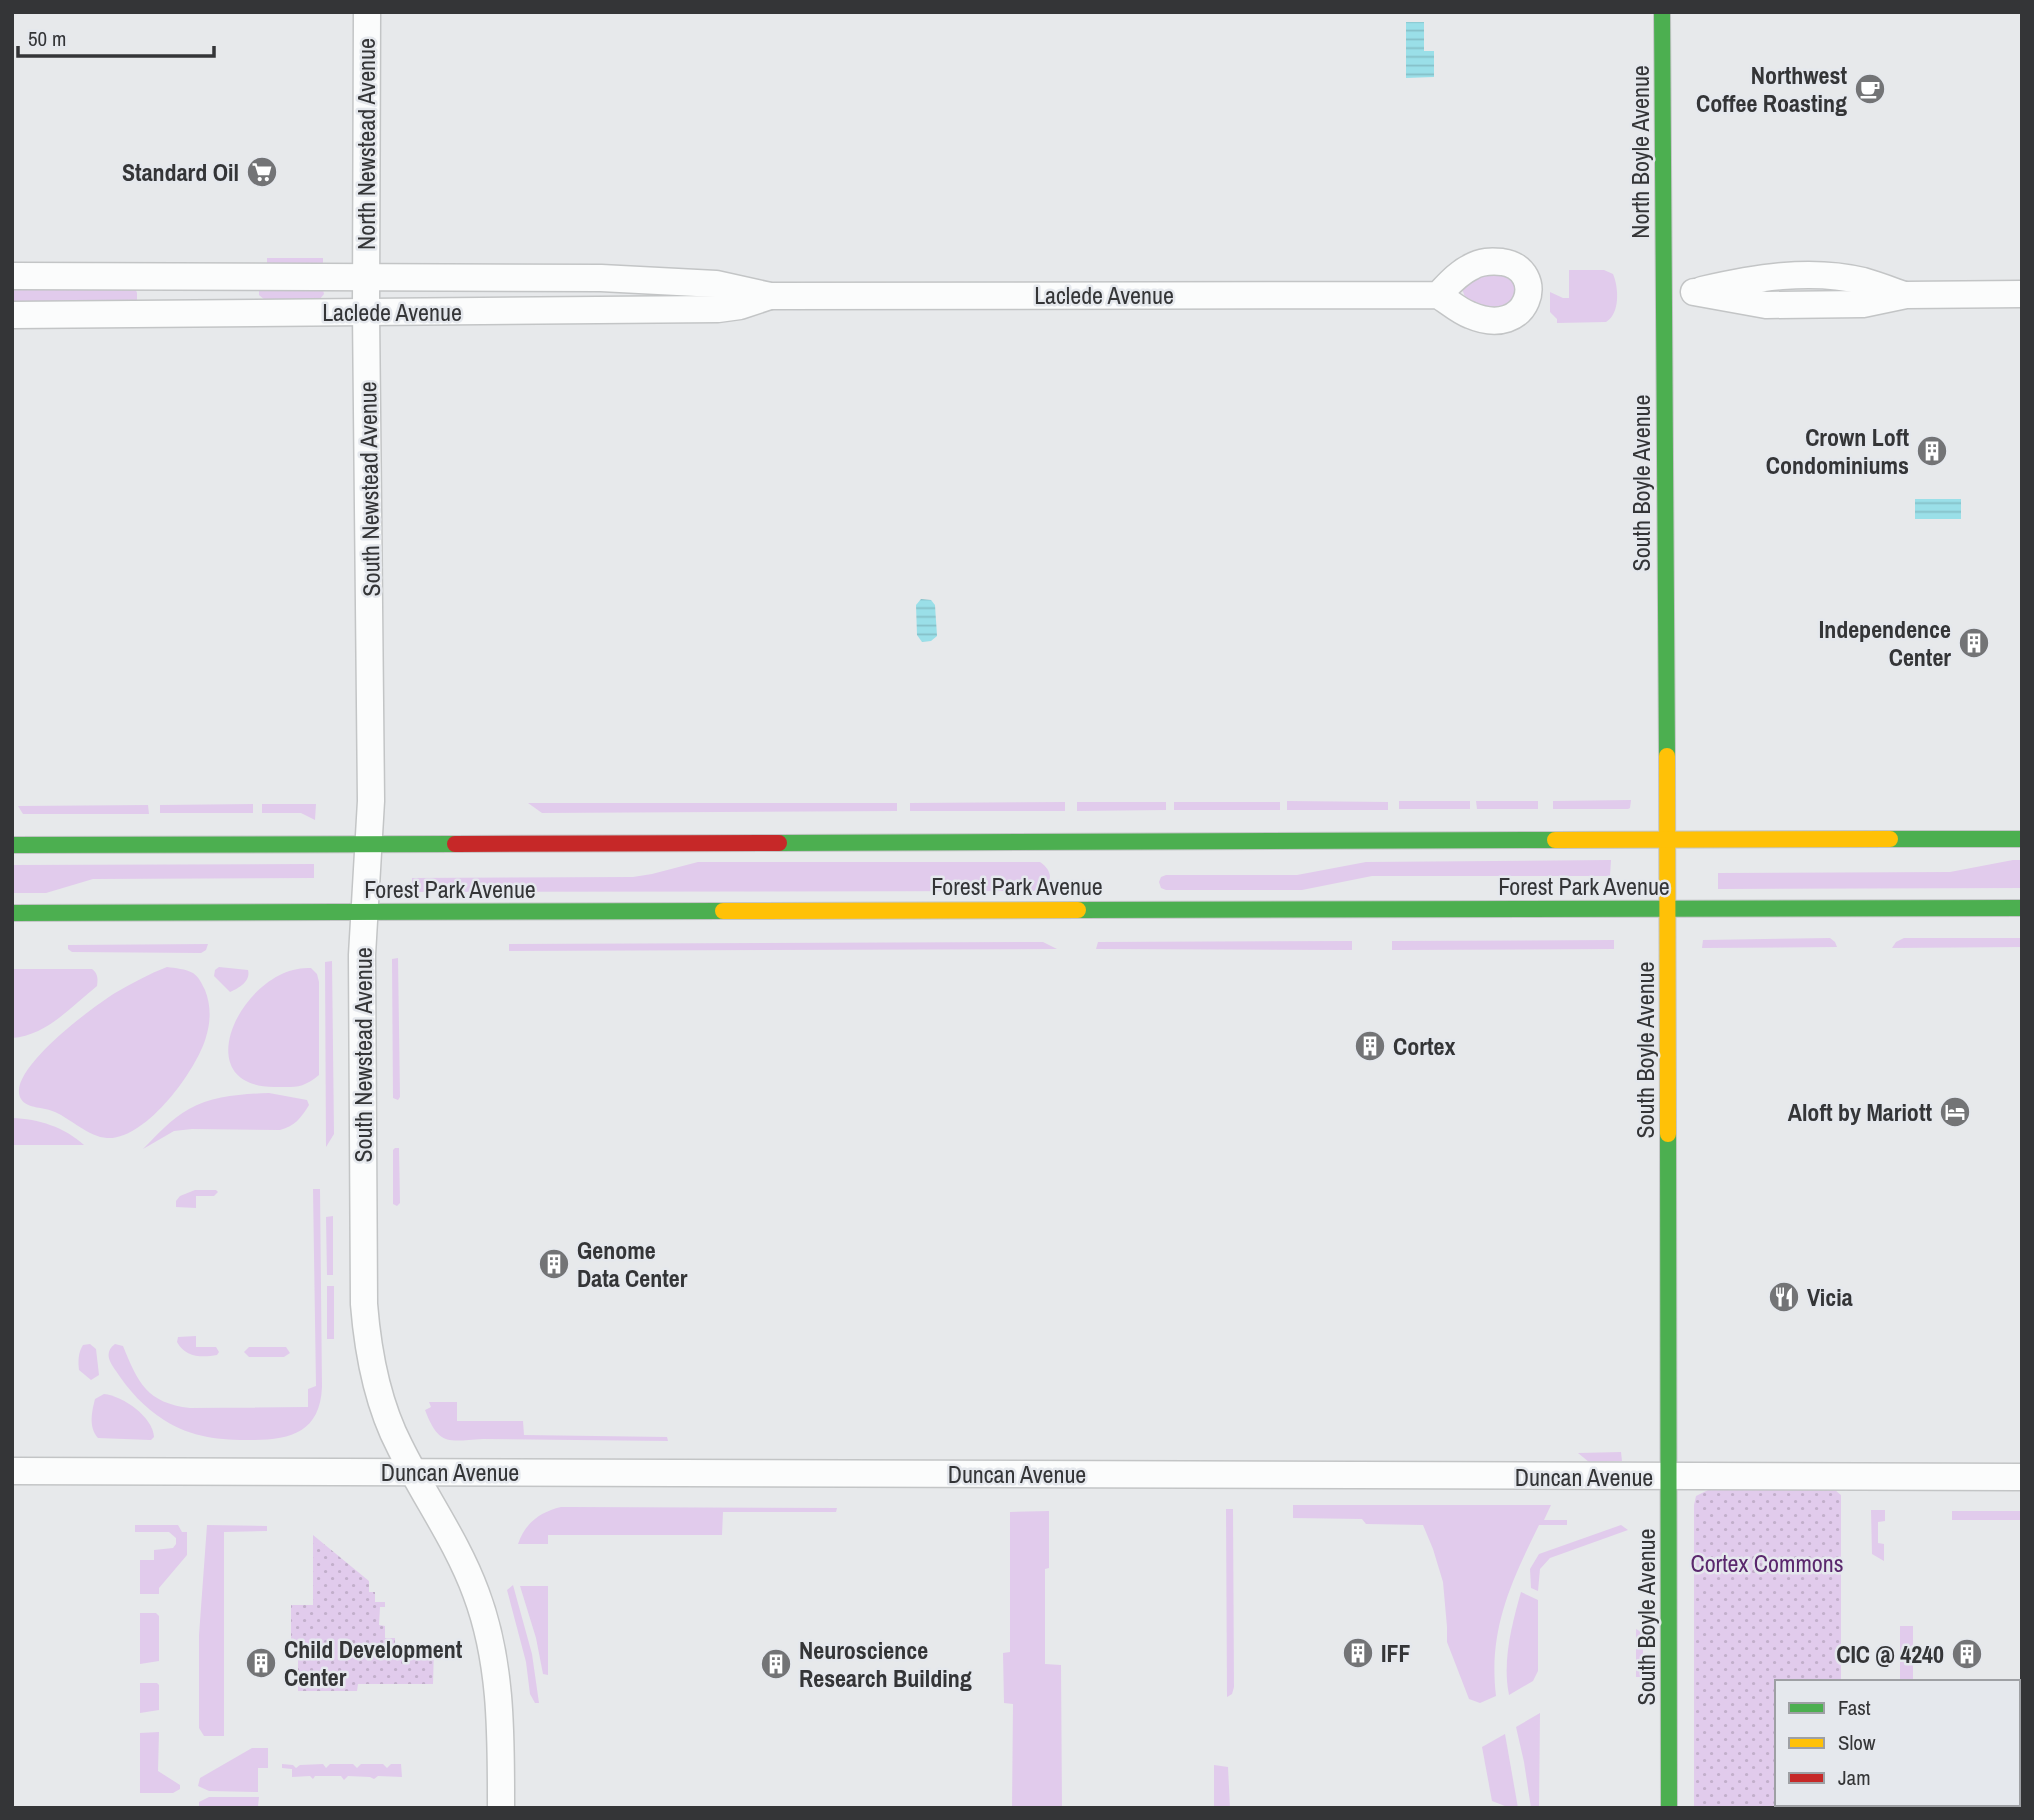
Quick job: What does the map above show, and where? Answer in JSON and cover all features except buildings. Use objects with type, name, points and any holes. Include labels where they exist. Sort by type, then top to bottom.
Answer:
[{"type":"main road","name":"North Boyle Avenue","points":[[1662,12],[1663,292]]},
{"type":"main road","name":"South Boyle Avenue","points":[[1663,292],[1668,909],[1669,1808]]},
{"type":"main road","name":"Forest Park Avenue","points":[[12,845],[2022,839]]},
{"type":"main road","name":"Forest Park Avenue","points":[[12,913],[2022,908]]},
{"type":"street","name":"North Newstead Avenue","points":[[366,276],[367,12]]},
{"type":"street","name":"Laclede Avenue","points":[[12,276],[366,276],[665,281],[716,284],[770,296],[1438,295]]},
{"type":"street","name":"South Newstead Avenue","points":[[366,276],[370,564],[369,844],[364,913],[362,1260],[366,1331],[385,1413],[413,1472],[463,1561],[482,1608],[494,1658],[501,1725],[501,1808]]},
{"type":"street","points":[[1663,292],[1694,292],[1766,276],[1834,276],[1862,281],[1906,295],[2022,294]]},
{"type":"street","name":"Laclede Avenue","points":[[12,315],[718,309],[740,306],[770,296]]},
{"type":"street","name":"Duncan Avenue","points":[[12,1471],[2022,1477]]},
{"type":"green space","points":[[267,258],[323,258],[323,264],[267,264]]},
{"type":"green space","points":[[1495,270],[1516,280],[1516,301],[1502,310],[1467,302],[1462,289],[1466,282]]},
{"type":"green space","points":[[1569,270],[1604,270],[1613,274],[1616,307],[1606,322],[1557,323],[1557,319],[1550,312],[1550,292],[1569,298]]},
{"type":"green space","points":[[12,283],[134,285],[137,302],[12,306]]},
{"type":"green space","points":[[259,289],[323,290],[324,294],[319,300],[265,300],[259,295]]},
{"type":"green space","points":[[1631,800],[1628,809],[1553,809],[1553,801]]},
{"type":"green space","points":[[1287,801],[1388,802],[1388,810],[1287,810]]},
{"type":"green space","points":[[1399,801],[1470,801],[1470,809],[1399,809]]},
{"type":"green space","points":[[1476,801],[1538,801],[1538,809],[1477,809]]},
{"type":"green space","points":[[1065,802],[1065,811],[910,811],[910,803]]},
{"type":"green space","points":[[1077,802],[1166,802],[1166,810],[1077,811]]},
{"type":"green space","points":[[1174,802],[1280,802],[1280,810],[1174,810]]},
{"type":"green space","points":[[528,803],[897,803],[897,811],[542,813]]},
{"type":"green space","points":[[253,804],[253,813],[160,813],[160,805]]},
{"type":"green space","points":[[262,804],[316,804],[315,820],[301,813],[262,813]]},
{"type":"green space","points":[[148,805],[149,814],[23,814],[18,806]]},
{"type":"green space","points":[[1611,860],[1610,876],[1372,876],[1302,890],[1166,890],[1161,888],[1159,882],[1161,877],[1166,875],[1297,875],[1366,862]]},
{"type":"green space","points":[[2022,860],[2022,888],[1718,889],[1718,873],[1950,872]]},
{"type":"green space","points":[[698,862],[1040,862],[1048,871],[1050,880],[1044,887],[1033,891],[412,892],[412,878],[633,877]]},
{"type":"green space","points":[[314,864],[314,878],[93,879],[46,893],[12,893],[12,865]]},
{"type":"green space","points":[[1830,938],[1837,947],[1702,948],[1703,940]]},
{"type":"green space","points":[[1904,938],[2022,938],[2022,947],[1892,948]]},
{"type":"green space","points":[[1614,940],[1614,949],[1392,950],[1392,941]]},
{"type":"green space","points":[[1352,941],[1352,950],[1096,949],[1098,942]]},
{"type":"green space","points":[[1043,942],[1057,949],[509,951],[509,944]]},
{"type":"green space","points":[[208,944],[206,950],[201,953],[72,952],[68,949],[68,945]]},
{"type":"green space","points":[[398,958],[398,1100],[393,1098],[392,959]]},
{"type":"green space","points":[[332,961],[334,1134],[326,1147],[325,962]]},
{"type":"green space","points":[[167,967],[197,976],[207,996],[209,1019],[206,1037],[192,1067],[153,1116],[122,1136],[107,1138],[87,1131],[51,1110],[32,1106],[21,1099],[19,1087],[26,1073],[54,1041],[115,993]]},
{"type":"green space","points":[[219,967],[248,970],[248,978],[230,992],[214,976]]},
{"type":"green space","points":[[311,968],[317,974],[319,982],[319,1075],[308,1083],[293,1087],[274,1087],[247,1081],[232,1067],[228,1048],[234,1026],[246,1004],[265,985],[287,972]]},
{"type":"green space","points":[[12,969],[92,969],[97,976],[97,986],[47,1026],[36,1032],[12,1038]]},
{"type":"green space","points":[[269,1093],[307,1100],[309,1105],[297,1121],[280,1130],[174,1131],[143,1149],[176,1118],[198,1105],[228,1096]]},
{"type":"green space","points":[[12,1118],[51,1125],[84,1145],[12,1145]]},
{"type":"green space","points":[[395,1148],[399,1148],[400,1203],[397,1206],[393,1204]]},
{"type":"green space","points":[[313,1189],[320,1189],[322,1387],[316,1414],[301,1430],[266,1440],[206,1437],[185,1431],[164,1420],[137,1398],[113,1367],[109,1353],[115,1344],[123,1346],[139,1381],[146,1389],[154,1396],[175,1405],[190,1408],[308,1407],[308,1389],[316,1386]]},
{"type":"green space","points":[[195,1190],[218,1192],[214,1196],[196,1196],[196,1208],[176,1207],[180,1196]]},
{"type":"green space","points":[[333,1216],[333,1275],[327,1275],[326,1217]]},
{"type":"green space","points":[[327,1286],[334,1286],[334,1339],[327,1339]]},
{"type":"green space","points":[[196,1336],[196,1347],[216,1347],[219,1352],[217,1355],[194,1355],[184,1351],[177,1342],[178,1337]]},
{"type":"green space","points":[[90,1344],[96,1349],[99,1375],[91,1380],[79,1370],[78,1363],[83,1345]]},
{"type":"green space","points":[[249,1347],[286,1347],[290,1353],[284,1357],[249,1357],[244,1352]]},
{"type":"green space","points":[[104,1394],[128,1403],[143,1415],[154,1437],[151,1440],[98,1438],[93,1429],[92,1414],[95,1399]]},
{"type":"green space","points":[[429,1402],[457,1402],[457,1421],[523,1421],[524,1435],[667,1437],[668,1441],[446,1439],[430,1422],[425,1410],[431,1407]]},
{"type":"green space","points":[[1621,1452],[1622,1461],[1589,1462],[1578,1453]]},
{"type":"green space","name":"Cortex Commons","points":[[1710,1489],[1835,1490],[1841,1495],[1841,1680],[1775,1680],[1775,1806],[1840,1808],[1694,1808],[1696,1496]]},
{"type":"green space","points":[[1293,1505],[1551,1505],[1544,1520],[1567,1520],[1567,1525],[1539,1525],[1519,1566],[1504,1607],[1495,1649],[1496,1696],[1480,1703],[1469,1699],[1447,1642],[1443,1582],[1423,1525],[1366,1524],[1362,1519],[1293,1518]]},
{"type":"green space","points":[[561,1507],[837,1508],[836,1512],[723,1512],[722,1535],[548,1535],[548,1544],[518,1544],[534,1520]]},
{"type":"green space","points":[[1226,1509],[1233,1509],[1234,1687],[1232,1694],[1227,1697]]},
{"type":"green space","points":[[1871,1510],[1885,1510],[1885,1521],[1878,1522],[1878,1543],[1884,1544],[1884,1561],[1872,1554]]},
{"type":"green space","points":[[1049,1511],[1049,1568],[1045,1569],[1045,1664],[1061,1665],[1062,1808],[1012,1808],[1013,1704],[1004,1703],[1003,1653],[1010,1652],[1010,1512]]},
{"type":"green space","points":[[1952,1511],[2022,1511],[2022,1520],[1952,1520]]},
{"type":"green space","points":[[135,1525],[178,1525],[182,1532],[187,1532],[187,1555],[159,1588],[159,1594],[140,1594],[140,1560],[154,1560],[154,1550],[173,1548],[176,1538],[169,1532],[135,1532]]},
{"type":"green space","points":[[207,1525],[267,1526],[267,1531],[224,1532],[224,1736],[204,1736],[199,1728],[199,1635]]},
{"type":"green space","points":[[1621,1525],[1628,1530],[1550,1558],[1540,1569],[1538,1591],[1531,1588],[1530,1569],[1539,1554]]},
{"type":"green space","points":[[313,1535],[369,1581],[369,1592],[375,1592],[375,1602],[385,1602],[385,1607],[380,1607],[379,1625],[385,1626],[385,1638],[395,1638],[395,1646],[434,1647],[433,1684],[358,1684],[357,1691],[298,1691],[298,1643],[291,1643],[291,1605],[313,1605]]},
{"type":"green space","points":[[513,1585],[532,1654],[539,1703],[535,1703],[530,1694],[526,1662],[507,1590]]},
{"type":"green space","points":[[520,1586],[548,1586],[548,1675],[543,1674],[536,1638]]},
{"type":"green space","points":[[1521,1592],[1538,1600],[1538,1671],[1533,1681],[1509,1695],[1507,1656]]},
{"type":"green space","points":[[140,1613],[156,1613],[159,1616],[159,1661],[140,1664]]},
{"type":"green space","points":[[1900,1626],[1913,1626],[1913,1680],[1900,1680]]},
{"type":"green space","points":[[1636,1629],[1643,1633],[1643,1677],[1636,1677]]},
{"type":"green space","points":[[140,1683],[159,1685],[159,1710],[140,1713]]},
{"type":"green space","points":[[1540,1713],[1539,1808],[1531,1808],[1516,1727]]},
{"type":"green space","points":[[159,1732],[158,1771],[180,1785],[180,1789],[173,1793],[140,1793],[140,1733]]},
{"type":"green space","points":[[1505,1734],[1518,1808],[1492,1801],[1482,1747]]},
{"type":"green space","points":[[252,1748],[268,1748],[268,1768],[258,1768],[258,1792],[209,1791],[198,1786],[200,1778]]},
{"type":"green space","points":[[282,1764],[296,1768],[300,1765],[323,1764],[326,1768],[330,1764],[353,1764],[357,1768],[361,1764],[383,1764],[387,1768],[391,1764],[401,1764],[402,1777],[378,1776],[374,1779],[348,1776],[344,1780],[341,1776],[315,1776],[313,1779],[310,1776],[292,1777],[292,1769],[282,1768]]},
{"type":"green space","points":[[1214,1765],[1228,1767],[1230,1808],[1214,1808]]},
{"type":"green space","points":[[209,1797],[259,1797],[258,1806],[199,1808],[199,1802]]},
{"type":"water","points":[[1406,22],[1424,22],[1424,51],[1434,51],[1434,77],[1406,78]]},
{"type":"water","points":[[1915,499],[1961,499],[1961,519],[1915,519]]},
{"type":"water","points":[[921,599],[931,600],[935,605],[937,636],[931,641],[922,642],[917,635],[916,605]]},
{"type":"traffic: fast","points":[[1662,12],[1667,756]]},
{"type":"traffic: fast","points":[[1890,839],[2022,839]]},
{"type":"traffic: fast","points":[[779,843],[1555,840]]},
{"type":"traffic: fast","points":[[12,845],[455,844]]},
{"type":"traffic: fast","points":[[1078,910],[2022,908]]},
{"type":"traffic: fast","points":[[12,913],[723,911]]},
{"type":"traffic: fast","points":[[1668,1134],[1669,1808]]},
{"type":"traffic: slow","points":[[1667,756],[1668,1134]]},
{"type":"traffic: slow","points":[[1555,840],[1890,839]]},
{"type":"traffic: slow","points":[[723,911],[1078,910]]},
{"type":"traffic: jam","points":[[455,844],[779,843]]},
{"type":"place","name":"Northwest Coffee Roasting","points":[[1870,89]]},
{"type":"place","name":"Standard Oil","points":[[262,172]]},
{"type":"place","name":"Crown Loft Condominiums","points":[[1932,451]]},
{"type":"place","name":"Independence Center","points":[[1974,643]]},
{"type":"place","name":"Cortex","points":[[1370,1046]]},
{"type":"place","name":"Aloft by Mariott","points":[[1955,1112]]},
{"type":"place","name":"Genome Data Center","points":[[554,1264]]},
{"type":"place","name":"Vicia","points":[[1784,1297]]},
{"type":"place","name":"IFF","points":[[1358,1653]]},
{"type":"place","name":"CIC @ 4240","points":[[1967,1654]]},
{"type":"place","name":"Child Development Center","points":[[261,1663]]},
{"type":"place","name":"Neuroscience Research Building","points":[[776,1664]]}]
